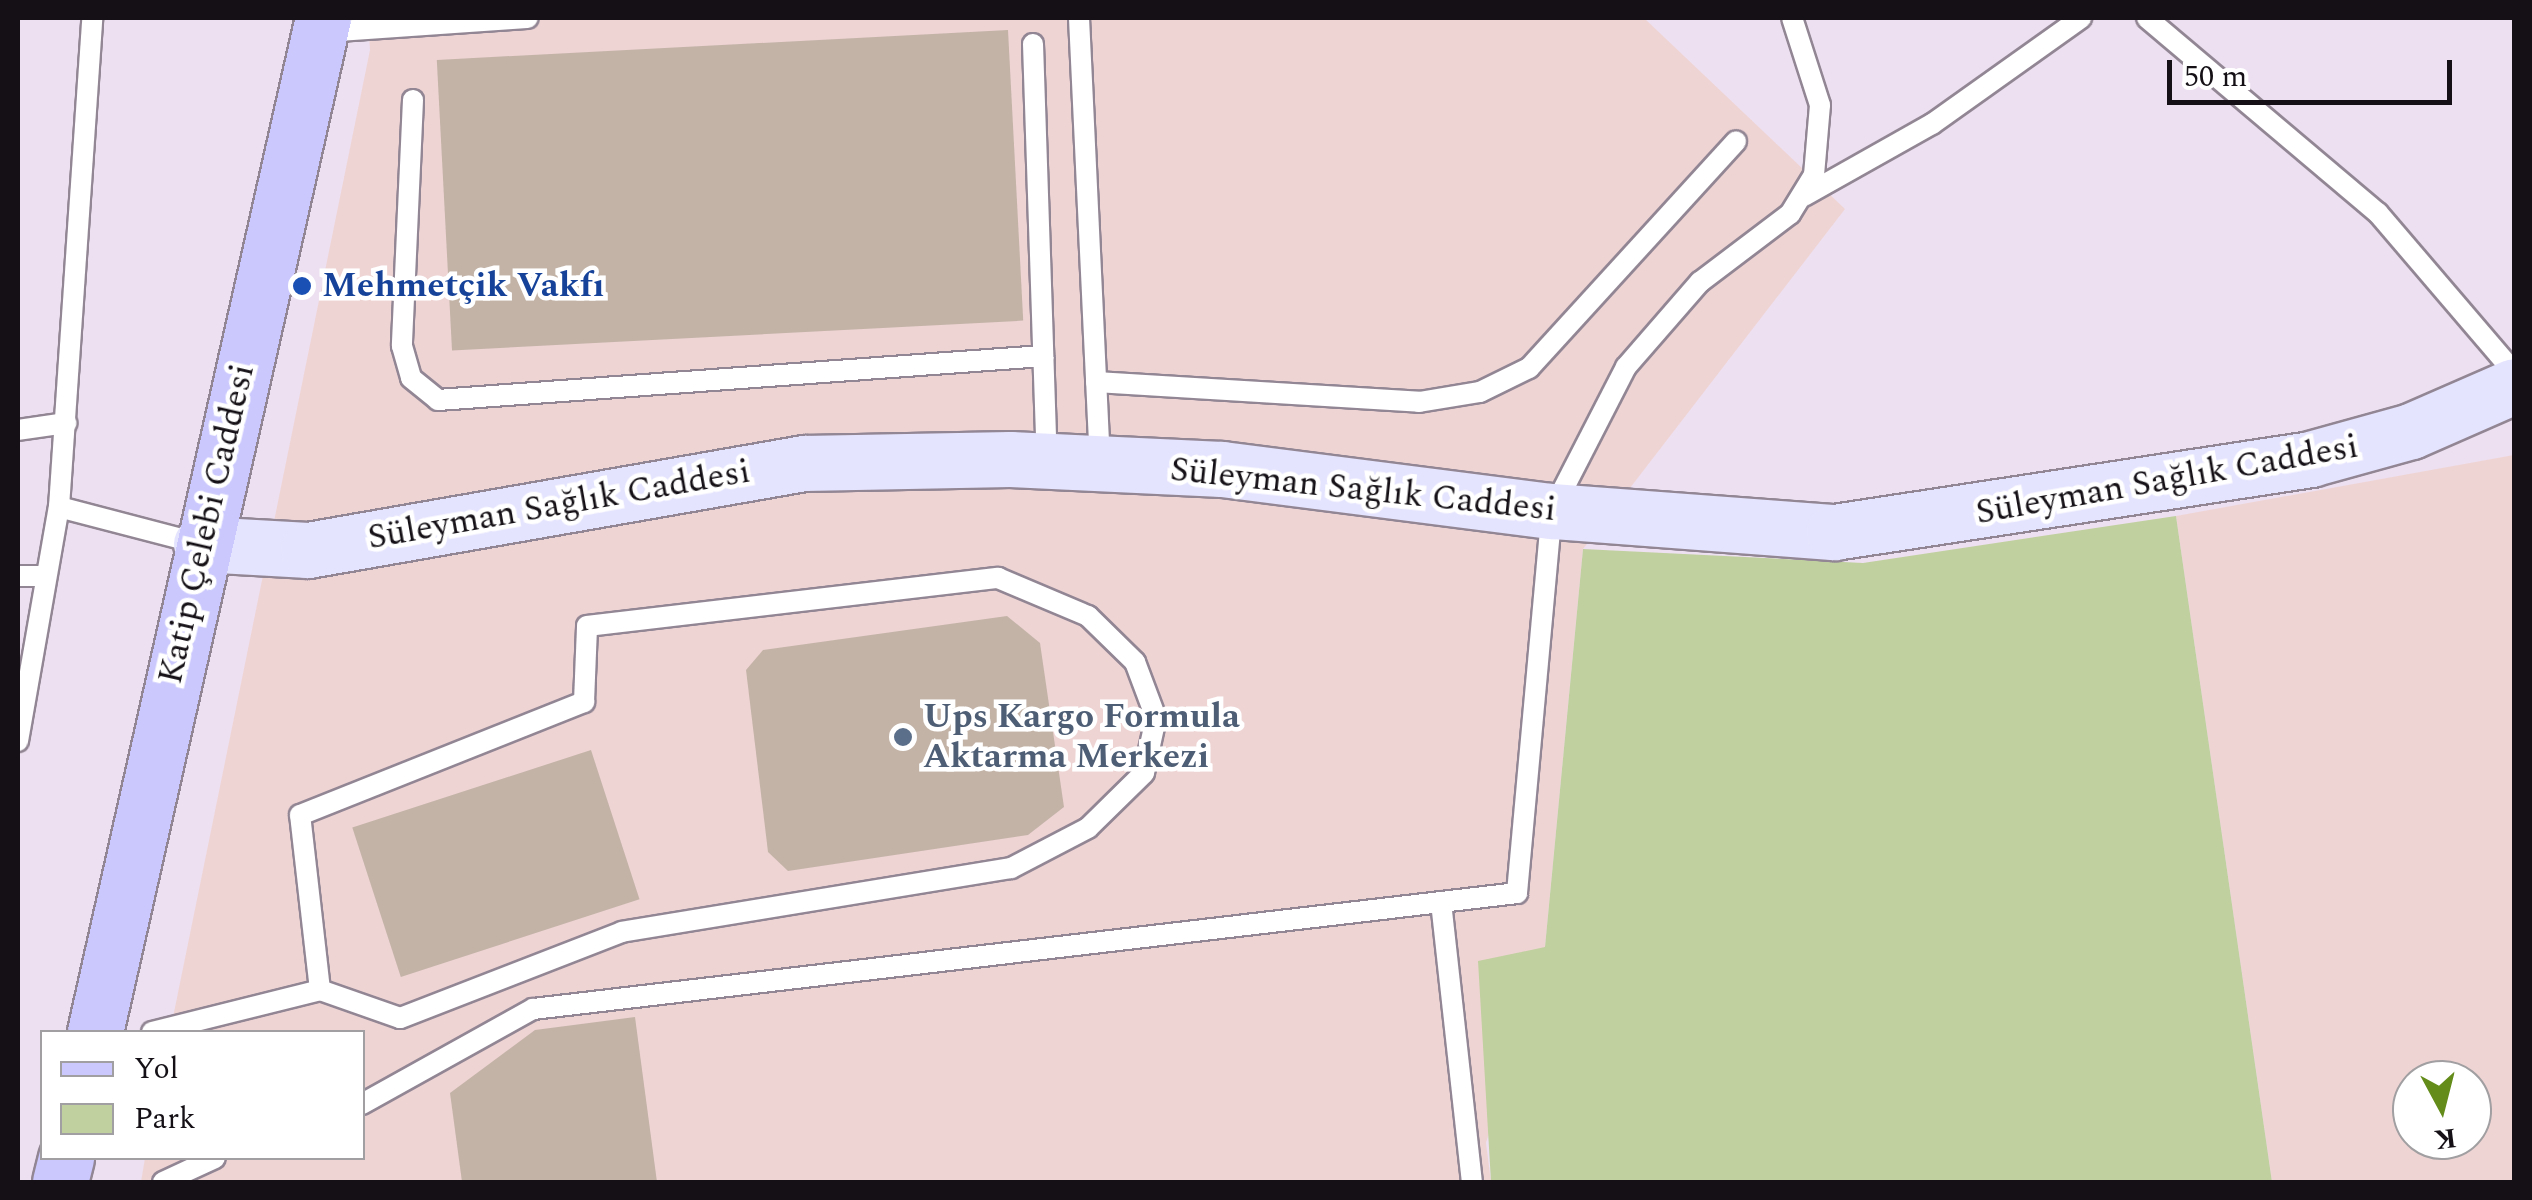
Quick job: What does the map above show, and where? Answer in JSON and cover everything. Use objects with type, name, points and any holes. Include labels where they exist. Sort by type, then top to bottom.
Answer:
[{"type":"main road","name":"Katip Çelebi Caddesi","points":[[96,1030],[201,544],[322,25]]},
{"type":"street","name":"Süleyman Sağlık Caddesi","points":[[201,544],[308,550],[804,463],[1047,461],[1222,469],[1552,511],[1734,529],[1922,524],[2310,459],[2412,431],[2514,386]]},
{"type":"lane","points":[[18,741],[59,506],[92,18]]},
{"type":"lane","points":[[322,25],[528,18]]},
{"type":"lane","points":[[1078,18],[1100,464]]},
{"type":"lane","points":[[1792,18],[1822,129],[1804,196]]},
{"type":"lane","points":[[365,1102],[534,1009],[1517,893],[1552,511],[1596,414],[1661,322],[1804,196],[1932,124],[2081,18]]},
{"type":"lane","points":[[2146,18],[2378,213],[2514,372]]},
{"type":"lane","points":[[1033,44],[1047,461]]},
{"type":"lane","points":[[413,100],[402,346],[411,378],[438,400],[1043,356]]},
{"type":"lane","points":[[1096,382],[1419,402],[1480,392],[1529,368],[1736,141]]},
{"type":"lane","points":[[18,430],[66,423]]},
{"type":"lane","points":[[59,506],[201,544]]},
{"type":"lane","points":[[18,576],[46,576]]},
{"type":"lane","points":[[160,1030],[320,990],[400,1018],[622,932],[1011,868],[1088,828],[1144,773],[1156,718],[1135,662],[1088,616],[998,578],[587,626],[584,702],[300,815],[320,990]]},
{"type":"lane","points":[[1441,902],[1472,1182]]},
{"type":"lane","points":[[163,1182],[211,1160]]},
{"type":"shaded area","points":[[368,18],[1644,18],[1845,209],[1583,549],[1545,947],[1486,1143],[1491,1182],[141,1182],[145,1160],[365,1160],[365,1030],[170,1030],[370,50]]},
{"type":"shaded area","points":[[2514,455],[2514,1182],[2272,1182],[2176,516]]},
{"type":"green space","points":[[2176,516],[2272,1182],[1491,1182],[1478,961],[1545,947],[1583,549],[1863,563]]},
{"type":"building","points":[[1008,30],[1023,321],[452,351],[437,60]]},
{"type":"building","points":[[1007,616],[1040,643],[1064,807],[1028,835],[788,871],[768,852],[746,670],[763,650]]},
{"type":"building","points":[[591,750],[640,899],[401,977],[352,828]]},
{"type":"building","points":[[635,1017],[657,1182],[462,1182],[450,1093],[535,1030]]},
{"type":"place","name":"Mehmetçik Vakfı","points":[[302,286]]},
{"type":"place","name":"Ups Kargo Formula Aktarma Merkezi","points":[[903,737]]}]
